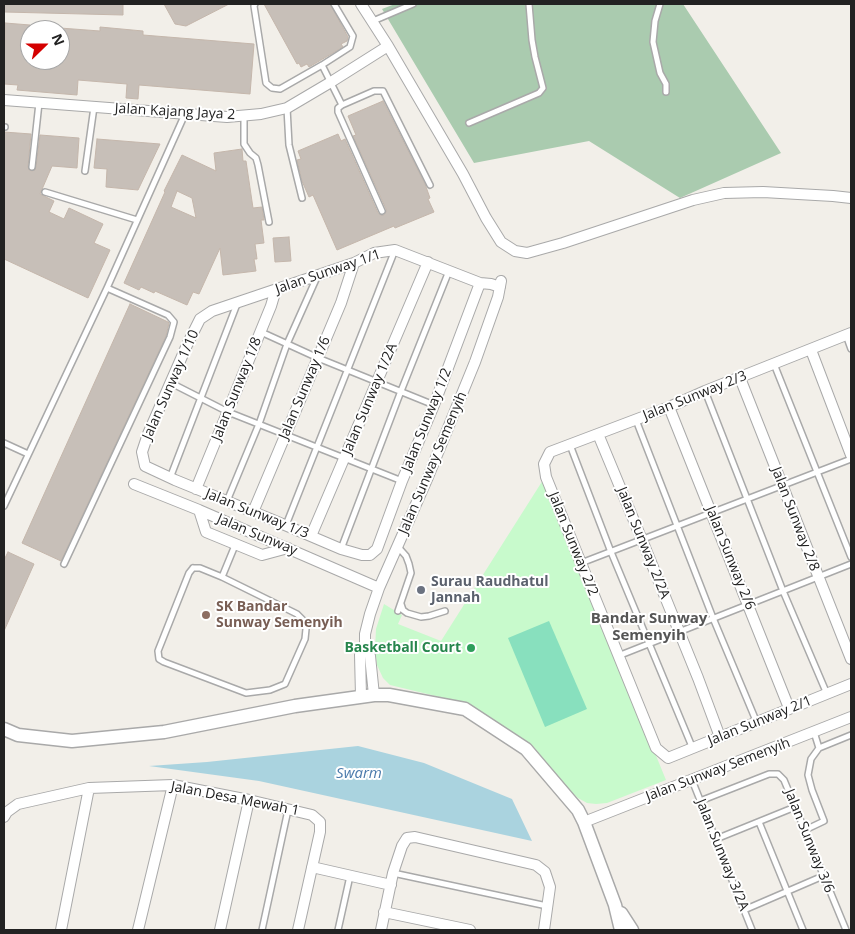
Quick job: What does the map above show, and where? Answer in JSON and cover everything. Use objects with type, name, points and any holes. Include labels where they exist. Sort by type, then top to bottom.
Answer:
[{"type":"street","points":[[362,4],[463,174],[486,218],[501,242],[515,251],[527,253],[563,243],[692,200],[724,192],[763,192],[851,198]]},
{"type":"street","name":"Jalan Kajang Jaya 2","points":[[4,100],[227,117],[261,114],[287,108],[388,46]]},
{"type":"street","name":"Jalan Sunway 1/1","points":[[212,311],[354,263],[374,253],[395,250],[480,283],[491,284],[500,288]]},
{"type":"street","name":"Jalan Sunway 1/2A","points":[[311,536],[428,262]]},
{"type":"street","name":"Jalan Sunway 1/6","points":[[253,512],[341,303],[354,263]]},
{"type":"street","name":"Jalan Sunway 1/2","points":[[370,555],[377,550],[402,481],[434,405],[480,283]]},
{"type":"street","name":"Jalan Sunway Semenyih","points":[[368,695],[360,655],[366,645],[370,614],[379,588],[475,362],[500,288]]},
{"type":"street","name":"Jalan Sunway 1/8","points":[[196,489],[271,306],[276,289]]},
{"type":"street","name":"Jalan Sunway 1/10","points":[[145,466],[142,452],[148,434],[200,319],[212,311]]},
{"type":"street","name":"Jalan Sunway 2/3","points":[[544,464],[550,452],[669,407],[848,334]]},
{"type":"street","points":[[811,350],[851,455]]},
{"type":"street","name":"Jalan Sunway 2/8","points":[[740,378],[851,659]]},
{"type":"street","name":"Jalan Sunway 2/6","points":[[669,407],[789,708]]},
{"type":"street","name":"Jalan Sunway 2/2A","points":[[598,434],[720,737]]},
{"type":"street","name":"Jalan Sunway 2/2","points":[[544,464],[546,477],[580,564],[656,748],[668,758]]},
{"type":"street","name":"Jalan Sunway 1/3","points":[[145,466],[341,549],[362,556],[370,555]]},
{"type":"street","name":"Jalan Sunway","points":[[134,484],[379,588]]},
{"type":"street","points":[[199,510],[206,532],[262,555],[288,548]]},
{"type":"street","name":"Jalan Sunway 2/1","points":[[668,758],[851,684]]},
{"type":"street","points":[[4,729],[18,735],[72,741],[164,732],[295,706],[368,695],[389,695],[465,709],[526,749],[578,810],[615,905],[621,930]]},
{"type":"street","name":"Jalan Sunway Semenyih","points":[[584,822],[851,717]]},
{"type":"street","points":[[138,930],[173,785]]},
{"type":"street","name":"Jalan Desa Mewah 1","points":[[4,817],[7,812],[18,804],[89,788],[173,785],[312,815],[320,822],[320,832],[312,867]]},
{"type":"street","points":[[61,930],[89,788]]},
{"type":"street","points":[[221,930],[249,800]]},
{"type":"street","points":[[381,930],[393,873],[402,846],[407,838],[415,837],[536,864],[545,872],[550,887],[544,930]]},
{"type":"street","points":[[298,930],[312,867],[391,885]]},
{"type":"street","points":[[615,905],[632,930]]},
{"type":"street","points":[[384,912],[470,930]]},
{"type":"lane","points":[[255,4],[266,83],[272,88],[280,89],[350,47],[353,36],[334,4]]},
{"type":"lane","points":[[373,22],[413,4]]},
{"type":"lane","points":[[469,123],[539,93],[543,88],[532,40],[529,4]]},
{"type":"lane","points":[[660,4],[655,21],[653,42],[660,73],[666,84],[666,92]]},
{"type":"lane","points":[[322,65],[342,104]]},
{"type":"lane","points":[[382,211],[338,112],[338,108],[342,104],[374,91],[383,91],[430,185]]},
{"type":"lane","points":[[32,167],[40,102]]},
{"type":"lane","points":[[85,171],[94,107]]},
{"type":"lane","points":[[287,108],[289,145],[302,198]]},
{"type":"lane","points":[[4,506],[107,288],[185,113]]},
{"type":"lane","points":[[244,116],[244,144],[256,158],[269,222]]},
{"type":"lane","points":[[45,192],[137,220]]},
{"type":"lane","points":[[286,525],[395,250]]},
{"type":"lane","points":[[341,549],[449,271]]},
{"type":"lane","points":[[226,501],[259,424],[287,344],[318,274]]},
{"type":"lane","points":[[64,564],[170,337],[174,322],[168,316],[107,288]]},
{"type":"lane","points":[[170,478],[238,302]]},
{"type":"lane","points":[[260,332],[318,358],[434,405]]},
{"type":"lane","points":[[848,334],[851,349]]},
{"type":"lane","points":[[774,364],[851,556]]},
{"type":"lane","points":[[171,383],[228,412],[402,481]]},
{"type":"lane","points":[[705,391],[783,591],[827,694]]},
{"type":"lane","points":[[636,420],[713,618],[757,723]]},
{"type":"lane","points":[[4,443],[28,454]]},
{"type":"lane","points":[[570,444],[611,552],[693,748]]},
{"type":"lane","points":[[580,564],[851,459]]},
{"type":"lane","points":[[222,577],[236,543]]},
{"type":"lane","points":[[397,547],[406,556],[410,574],[398,611]]},
{"type":"lane","points":[[618,656],[851,564]]},
{"type":"lane","points":[[193,568],[200,568],[222,577],[297,614],[303,620],[306,629],[305,639],[285,684],[270,690],[246,693],[159,659],[158,651],[193,568]]},
{"type":"lane","points":[[401,604],[403,610],[407,613],[421,617],[444,611]]},
{"type":"lane","points":[[814,732],[819,748]]},
{"type":"lane","points":[[805,830],[824,822],[808,775],[812,759],[819,748],[851,735]]},
{"type":"lane","name":"Jalan Sunway 3/6","points":[[700,801],[769,774],[778,774],[784,780],[846,930]]},
{"type":"lane","name":"Jalan Sunway 3/2A","points":[[692,780],[752,930]]},
{"type":"lane","points":[[716,839],[795,807]]},
{"type":"lane","points":[[262,930],[288,809]]},
{"type":"lane","points":[[759,822],[803,930]]},
{"type":"lane","points":[[393,873],[548,907]]},
{"type":"lane","points":[[338,930],[350,875]]},
{"type":"lane","points":[[744,910],[824,876]]},
{"type":"green space","points":[[395,4],[683,4],[781,153],[680,198],[589,141],[474,163],[382,9]]},
{"type":"green space","points":[[543,480],[666,780],[607,803],[587,803],[578,798],[567,788],[533,746],[469,704],[390,685],[383,678],[377,665],[375,649],[376,629],[384,604],[402,615],[398,624],[441,641]]},
{"type":"green space","points":[[549,621],[587,709],[545,727],[508,638]]},
{"type":"water","name":"Swarm","points":[[358,746],[424,763],[512,799],[532,841],[259,781],[149,766],[207,762]]},
{"type":"building","points":[[4,4],[123,4],[123,15],[4,12]]},
{"type":"building","points":[[164,4],[229,4],[186,26],[175,24]]},
{"type":"building","points":[[264,4],[330,4],[348,37],[347,41],[341,44],[343,47],[309,67],[307,64],[301,67],[299,63],[297,64]]},
{"type":"building","points":[[5,23],[20,24],[20,70],[70,70],[70,29],[100,31],[100,27],[143,31],[143,35],[254,44],[250,94],[139,85],[138,99],[126,98],[127,84],[78,80],[77,95],[17,90],[18,85],[4,84]]},
{"type":"building","points":[[383,101],[425,184],[430,198],[428,199],[434,212],[395,228],[394,226],[337,250],[313,195],[309,197],[302,181],[297,160],[301,159],[298,151],[338,134],[341,141],[345,139],[378,213],[384,215],[386,209],[353,136],[356,135],[348,116]]},
{"type":"building","points":[[4,132],[31,134],[28,167],[32,171],[36,167],[40,135],[79,138],[77,168],[52,166],[40,194],[54,201],[49,212],[64,219],[69,208],[103,224],[94,243],[110,250],[88,298],[4,259]]},
{"type":"building","points":[[97,139],[160,144],[138,190],[106,187],[107,169],[94,168]]},
{"type":"building","points":[[242,149],[243,161],[246,161],[253,208],[262,207],[264,220],[261,220],[264,243],[255,244],[257,259],[254,259],[256,271],[223,275],[220,248],[199,294],[193,292],[187,305],[155,291],[154,293],[141,287],[139,290],[124,283],[164,191],[182,155],[216,171],[214,153]],"holes":[[[177,191],[192,198],[196,218],[171,207]]]},
{"type":"building","points":[[289,237],[291,261],[275,262],[273,238]]},
{"type":"building","points":[[130,304],[168,322],[166,336],[61,561],[22,543]]},
{"type":"building","points":[[8,552],[34,564],[4,631],[4,560]]},
{"type":"place","name":"Surau Raudhatul Jannah","points":[[421,590]]},
{"type":"place","name":"SK Bandar Sunway Semenyih","points":[[206,615]]},
{"type":"place","name":"Basketball Court","points":[[471,648]]},
{"type":"district","name":"Bandar Sunway Semenyih","points":[[649,628]]}]
